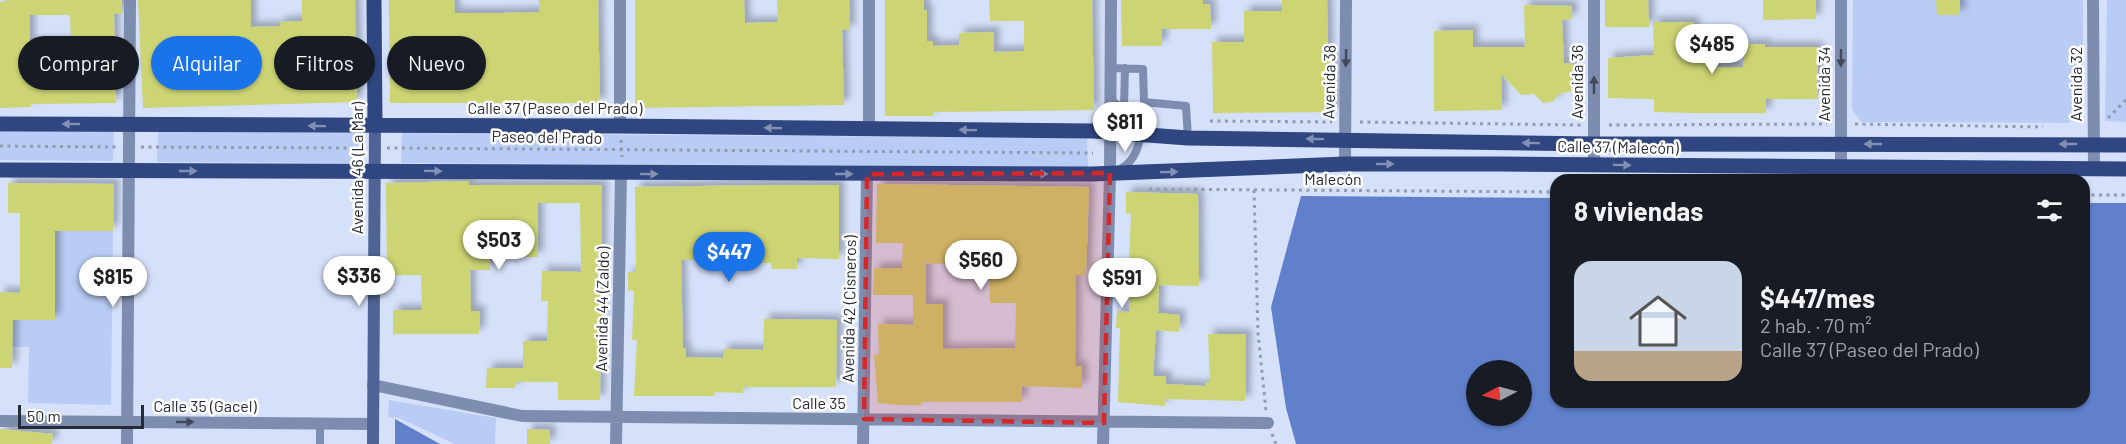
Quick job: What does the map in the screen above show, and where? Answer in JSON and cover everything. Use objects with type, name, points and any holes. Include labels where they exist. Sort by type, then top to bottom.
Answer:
[{"type":"main road","name":"Avenida 46 (La Mar)","points":[[373,444],[374,0]]},
{"type":"main road","name":"Calle 37 (Paseo del Prado)","points":[[0,124],[620,126],[1110,133]]},
{"type":"main road","name":"Calle 37 (Malecón)","points":[[1110,133],[1141,128],[1188,138],[1594,144],[2126,144]]},
{"type":"main road","name":"Calle 37 (Malecón)","points":[[1110,173],[1252,170],[1345,165],[2126,169]]},
{"type":"main road","points":[[0,170],[375,170],[621,174],[1110,173]]},
{"type":"street","points":[[127,444],[130,0]]},
{"type":"street","points":[[620,0],[620,126]]},
{"type":"street","points":[[869,0],[869,129]]},
{"type":"street","points":[[1103,444],[1110,173],[1111,0]]},
{"type":"street","name":"Avenida 38","points":[[1345,165],[1346,0]]},
{"type":"street","name":"Avenida 36","points":[[1594,0],[1594,165]]},
{"type":"street","name":"Avenida 34","points":[[1841,0],[1841,169]]},
{"type":"street","name":"Avenida 32","points":[[2093,0],[2094,169]]},
{"type":"street","name":"Avenida 44 (Zaldo)","points":[[616,444],[621,174]]},
{"type":"street","name":"Avenida 42 (Cisneros)","points":[[863,444],[867,174]]},
{"type":"street","name":"Calle 35","points":[[373,385],[522,416],[1268,423]]},
{"type":"street","name":"Calle 35 (Gacel)","points":[[0,421],[373,423]]},
{"type":"lane","points":[[1110,68],[1143,69],[1144,102],[1141,128],[1127,166],[1110,173]]},
{"type":"lane","points":[[1124,107],[1125,68]]},
{"type":"lane","points":[[1110,100],[1124,107],[1141,128]]},
{"type":"lane","points":[[1144,102],[1186,106],[1188,138]]},
{"type":"lane","points":[[320,423],[320,444]]},
{"type":"path","points":[[2093,128],[2105,121],[2126,100]]},
{"type":"path","points":[[1187,121],[1594,126],[1841,124],[2045,127]]},
{"type":"path","points":[[620,126],[621,174]]},
{"type":"path","points":[[867,174],[870,153],[869,129]]},
{"type":"path","name":"Paseo del Prado","points":[[0,146],[1093,153]]},
{"type":"path","points":[[1252,170],[1258,333],[1268,423],[1276,444]]},
{"type":"path","name":"Malecón","points":[[1146,189],[1550,192]]},
{"type":"path","points":[[2090,195],[2126,195]]},
{"type":"highlighted area","points":[[1110,173],[1104,423],[864,419],[867,174]]},
{"type":"shaded area","points":[[1853,0],[2083,0],[2083,102],[2069,123],[1861,122],[1852,109]]},
{"type":"shaded area","points":[[2107,0],[2126,0],[2126,122],[2105,121]]},
{"type":"shaded area","points":[[0,132],[114,132],[113,161],[0,160]]},
{"type":"shaded area","points":[[158,132],[359,133],[358,163],[157,162]]},
{"type":"shaded area","points":[[402,133],[1087,138],[1088,167],[401,163]]},
{"type":"shaded area","points":[[55,231],[113,231],[111,405],[28,403],[29,347],[12,347],[13,319],[55,320]]},
{"type":"shaded area","points":[[389,400],[496,418],[495,444],[455,444],[399,418],[388,417]]},
{"type":"water","points":[[1301,196],[1550,198],[1550,408],[2090,408],[2090,203],[2126,203],[2126,444],[1296,444],[1286,408],[1271,307]]},
{"type":"water","points":[[395,419],[440,444],[395,444]]},
{"type":"building","points":[[11,0],[122,0],[122,14],[114,14],[114,36],[71,36],[70,15],[30,15],[30,36],[18,36],[18,90],[116,90],[116,103],[31,104],[31,107],[0,108],[0,2]]},
{"type":"building","points":[[138,0],[251,0],[251,27],[280,26],[280,22],[302,21],[302,0],[355,0],[356,36],[274,36],[274,90],[357,90],[357,102],[143,108]]},
{"type":"building","points":[[389,0],[454,0],[455,13],[501,13],[540,12],[539,0],[598,0],[600,103],[390,103],[390,90],[486,90],[486,36],[389,36]]},
{"type":"building","points":[[635,0],[744,0],[745,23],[778,22],[777,0],[849,0],[850,30],[842,30],[844,105],[635,108]]},
{"type":"building","points":[[885,0],[924,0],[924,10],[927,10],[927,41],[933,41],[933,46],[959,45],[959,33],[994,32],[994,52],[1024,51],[1024,21],[990,21],[989,0],[1092,0],[1094,110],[933,112],[933,116],[885,116]]},
{"type":"building","points":[[1121,0],[1203,0],[1203,4],[1210,4],[1211,29],[1162,29],[1162,46],[1122,46]]},
{"type":"building","points":[[1282,0],[1327,0],[1328,57],[1334,57],[1335,112],[1213,113],[1212,42],[1244,42],[1244,11],[1282,11]]},
{"type":"building","points":[[1605,0],[1648,0],[1649,27],[1605,27]]},
{"type":"building","points":[[1763,0],[1816,0],[1816,19],[1763,20]]},
{"type":"building","points":[[1936,0],[1960,0],[1960,15],[1937,15]]},
{"type":"building","points":[[1524,5],[1572,6],[1572,19],[1562,20],[1564,63],[1573,64],[1571,91],[1558,94],[1554,101],[1543,103],[1534,94],[1521,95],[1501,74],[1502,110],[1434,111],[1434,31],[1473,30],[1473,47],[1525,47]]},
{"type":"building","points":[[1653,22],[1694,22],[1694,49],[1712,49],[1712,67],[1743,67],[1743,44],[1765,44],[1765,47],[1818,47],[1818,99],[1766,99],[1766,113],[1696,113],[1654,112],[1654,99],[1608,98],[1608,58],[1654,55]]},
{"type":"building","points":[[469,181],[469,185],[602,185],[600,400],[558,400],[558,382],[515,382],[515,388],[486,388],[487,368],[523,368],[523,341],[547,341],[548,301],[541,301],[542,271],[581,272],[580,203],[538,203],[538,257],[490,257],[490,270],[470,270],[471,311],[480,311],[479,334],[393,334],[393,310],[422,310],[421,275],[387,275],[386,183]]},
{"type":"building","points":[[8,183],[114,184],[113,231],[55,231],[55,320],[13,320],[12,368],[0,368],[0,292],[20,293],[20,213],[8,213]]},
{"type":"building","points":[[877,184],[1089,187],[1086,275],[1076,275],[1075,366],[1082,366],[1082,388],[1022,386],[1022,402],[921,402],[921,405],[878,403],[874,355],[879,355],[878,324],[913,325],[913,295],[873,295],[874,268],[902,268],[903,243],[876,243]],"holes":[[[926,263],[989,266],[990,303],[1016,303],[1015,348],[943,349],[943,304],[926,304]]]},
{"type":"building","points":[[839,185],[839,259],[797,258],[797,269],[772,269],[771,263],[732,263],[731,259],[681,260],[683,348],[686,348],[686,357],[723,358],[723,349],[763,350],[764,319],[837,320],[836,387],[744,387],[743,393],[715,392],[714,396],[634,396],[637,340],[632,340],[634,291],[628,290],[628,272],[636,272],[635,187]]},
{"type":"building","points":[[1126,192],[1198,194],[1199,286],[1159,285],[1158,313],[1180,315],[1179,332],[1156,330],[1153,376],[1166,376],[1166,384],[1205,386],[1205,382],[1210,382],[1208,334],[1246,334],[1245,401],[1165,399],[1165,406],[1118,402],[1120,328],[1116,328],[1117,311],[1129,312],[1131,286],[1128,286],[1131,214],[1126,213]]},
{"type":"building","points":[[0,429],[53,434],[52,444],[0,444]]},
{"type":"building","points":[[527,429],[550,430],[550,444],[527,444]]}]
